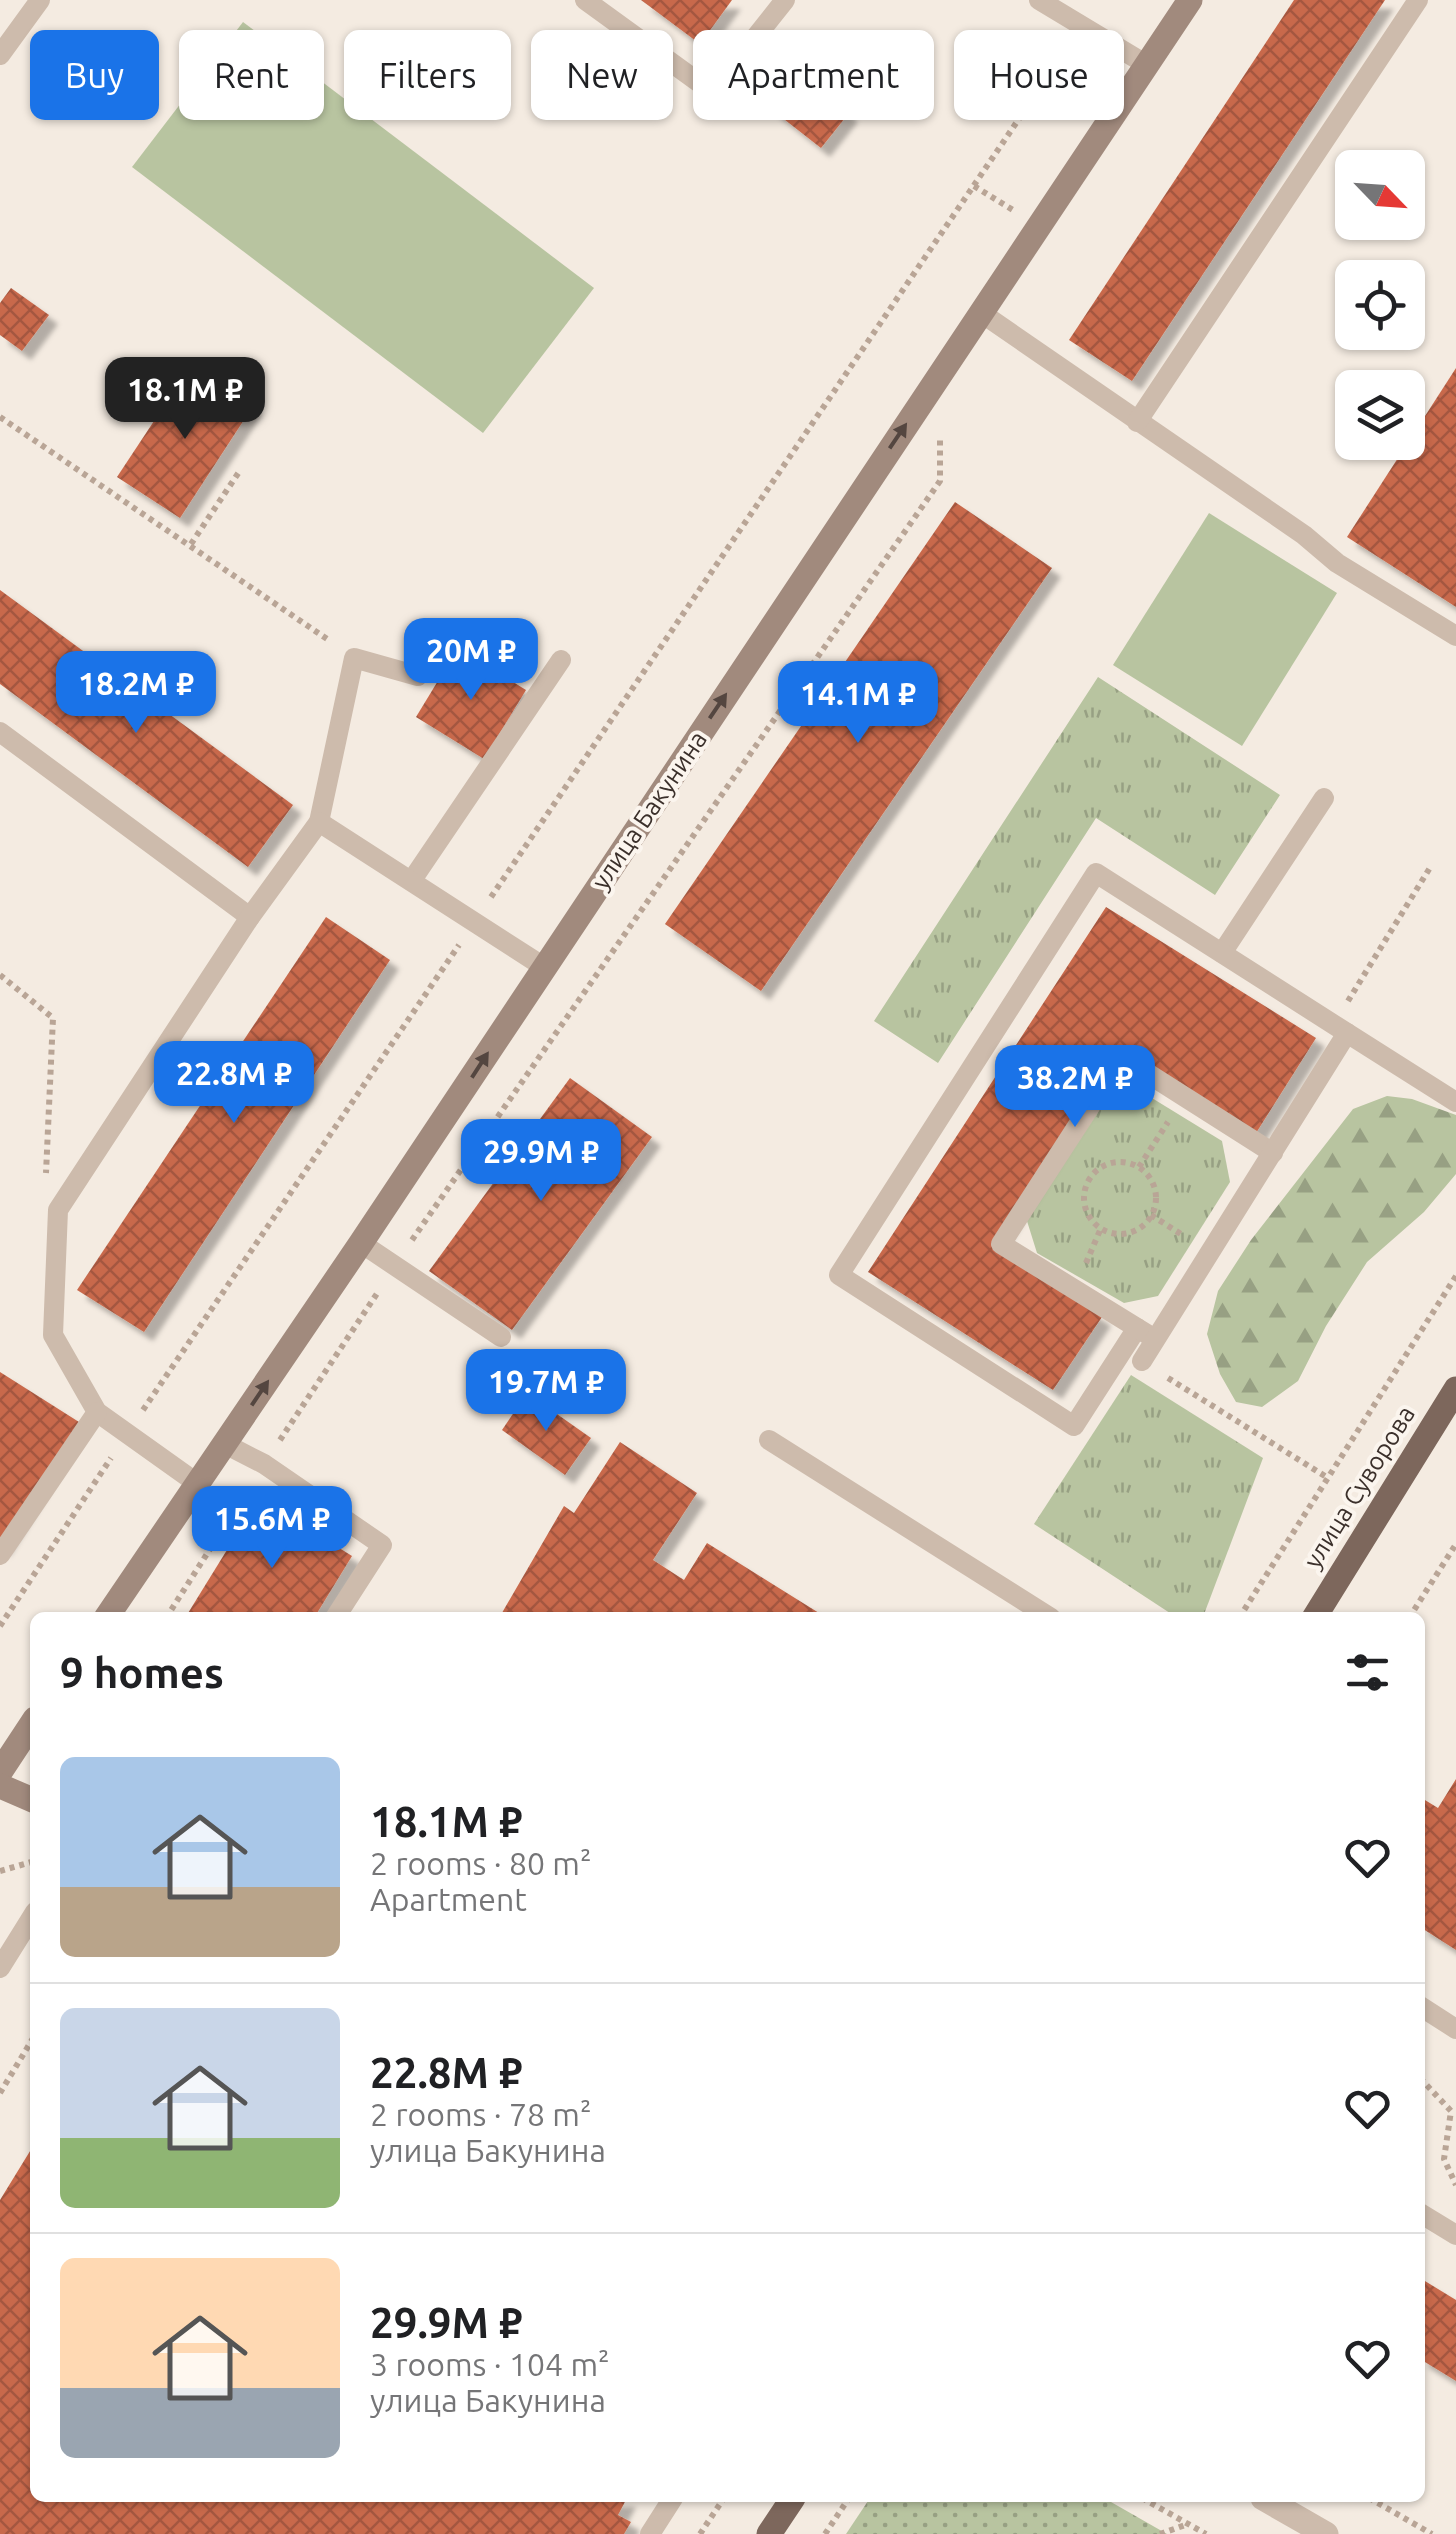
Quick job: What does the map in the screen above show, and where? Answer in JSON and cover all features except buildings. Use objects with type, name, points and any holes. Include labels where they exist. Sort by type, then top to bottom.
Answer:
[{"type":"main road","name":"улица Суворова","points":[[1318,1612],[1456,1389]]},
{"type":"main road","points":[[769,2534],[789,2502]]},
{"type":"street","name":"улица Бакунина","points":[[110,1612],[361,1243],[1190,0]]},
{"type":"street","points":[[0,1772],[30,1727]]},
{"type":"street","points":[[0,1786],[30,1799]]},
{"type":"street","points":[[1270,2502],[1326,2534]]},
{"type":"lane","points":[[0,54],[40,0]]},
{"type":"lane","points":[[585,0],[712,92],[785,0]]},
{"type":"lane","points":[[1039,0],[1147,65]]},
{"type":"lane","points":[[1137,422],[1418,0]]},
{"type":"lane","points":[[980,312],[1304,535],[1337,563],[1456,636]]},
{"type":"lane","points":[[198,1484],[97,1412],[53,1334],[58,1210],[250,917],[320,822],[354,658],[418,676]]},
{"type":"lane","points":[[412,880],[561,660]]},
{"type":"lane","points":[[0,732],[250,917]]},
{"type":"lane","points":[[1222,954],[1324,798]]},
{"type":"lane","points":[[320,822],[544,967]]},
{"type":"lane","points":[[1340,1029],[1272,1152],[1146,1333],[1074,1426],[839,1274],[1096,873],[1456,1102]]},
{"type":"lane","points":[[1146,1333],[1001,1244],[1122,1057],[1272,1152]]},
{"type":"lane","points":[[361,1243],[397,1263],[501,1337]]},
{"type":"lane","points":[[1142,1361],[1146,1333]]},
{"type":"lane","points":[[0,1555],[97,1412]]},
{"type":"lane","points":[[769,1440],[1041,1612]]},
{"type":"lane","points":[[225,1444],[264,1464],[382,1545],[339,1612]]},
{"type":"lane","points":[[0,1968],[30,1920]]},
{"type":"lane","points":[[1425,2009],[1456,2029]]},
{"type":"lane","points":[[1425,2216],[1456,2235]]},
{"type":"lane","points":[[650,2534],[670,2502]]},
{"type":"path","points":[[0,1626],[1082,26]]},
{"type":"path","points":[[974,186],[1039,225]]},
{"type":"path","points":[[0,417],[354,658]]},
{"type":"path","points":[[170,1612],[397,1263],[940,481],[939,440],[949,424]]},
{"type":"path","points":[[191,544],[239,472]]},
{"type":"path","points":[[1340,1029],[1432,866]]},
{"type":"path","points":[[0,976],[53,1018],[45,1170],[58,1210]]},
{"type":"path","points":[[1140,1167],[1174,1112]]},
{"type":"path","points":[[1117,1162],[1140,1167],[1148,1175],[1156,1197],[1149,1219],[1130,1232],[1101,1228],[1085,1204],[1088,1181],[1096,1172],[1117,1162]]},
{"type":"path","points":[[1079,1278],[1101,1228]]},
{"type":"path","points":[[1243,1612],[1456,1276]]},
{"type":"path","points":[[1142,1361],[1328,1478]]},
{"type":"path","points":[[1413,1612],[1456,1544]]},
{"type":"path","points":[[0,1871],[30,1862]]},
{"type":"path","points":[[0,2093],[30,2043]]},
{"type":"path","points":[[1425,2083],[1452,2111],[1444,2160],[1456,2185]]},
{"type":"path","points":[[700,2534],[721,2502]]},
{"type":"path","points":[[825,2534],[846,2502]]},
{"type":"path","points":[[1149,2502],[1206,2534]]},
{"type":"path","points":[[1376,2502],[1432,2534]]},
{"type":"path","points":[[1160,2534],[1189,2524]]},
{"type":"green space","points":[[243,22],[254,30],[237,30]]},
{"type":"green space","points":[[324,83],[344,99],[344,120],[372,120],[594,288],[483,433],[132,167],[179,106],[179,120],[324,120]]},
{"type":"green space","points":[[1209,513],[1337,593],[1242,746],[1113,665]]},
{"type":"green space","points":[[1098,677],[1280,795],[1215,895],[1096,818],[938,1063],[874,1021]]},
{"type":"green space","points":[[1134,1087],[1222,1141],[1230,1182],[1158,1296],[1124,1303],[1037,1253],[1027,1221],[1105,1096]]},
{"type":"green space","points":[[1387,1096],[1412,1099],[1456,1115],[1456,1174],[1424,1212],[1367,1262],[1326,1326],[1298,1381],[1262,1407],[1236,1402],[1220,1374],[1207,1334],[1218,1291],[1251,1240],[1353,1109]]},
{"type":"green space","points":[[1131,1375],[1263,1458],[1205,1612],[1168,1612],[1034,1524]]},
{"type":"green space","points":[[867,2502],[1111,2502],[1167,2534],[846,2534]]}]
